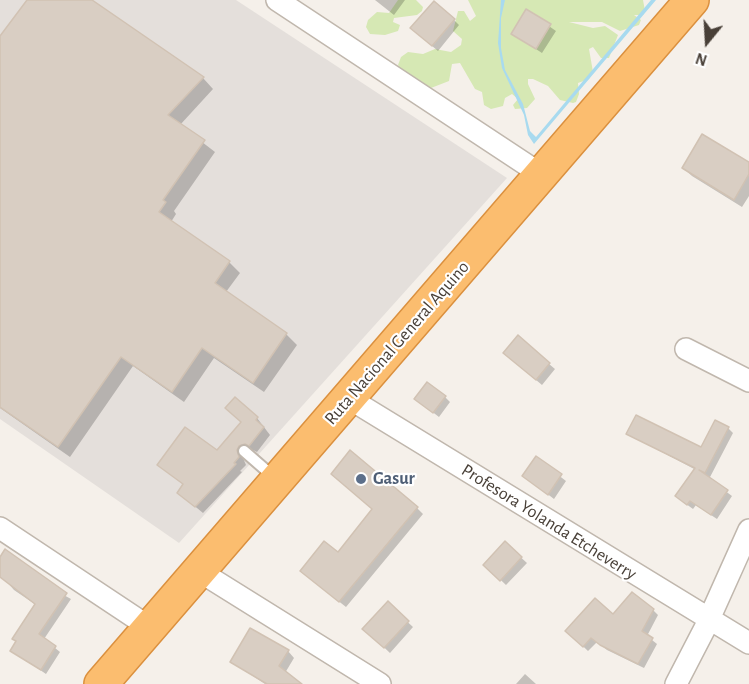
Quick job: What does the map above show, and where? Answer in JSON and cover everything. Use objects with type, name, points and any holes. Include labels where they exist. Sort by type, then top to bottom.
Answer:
[{"type":"highway","name":"Ruta Nacional General Aquino","points":[[100,684],[350,399],[692,0]]},
{"type":"street","points":[[277,0],[542,175]]},
{"type":"street","points":[[686,350],[749,381]]},
{"type":"street","name":"Profesora Yolanda Etcheverry","points":[[350,399],[749,643]]},
{"type":"street","points":[[0,528],[149,627]]},
{"type":"street","points":[[675,684],[708,620],[749,530]]},
{"type":"street","points":[[199,571],[381,684]]},
{"type":"lane","points":[[244,451],[278,480]]},
{"type":"shaded area","points":[[0,0],[236,0],[507,178],[179,543],[0,419]]},
{"type":"green space","points":[[398,0],[416,0],[423,7],[422,11],[417,15],[394,18],[393,22],[400,25],[398,31],[385,35],[370,34],[366,27],[368,20],[377,12],[389,13]]},
{"type":"green space","points":[[468,0],[643,0],[645,11],[643,15],[634,15],[641,20],[639,25],[620,31],[602,22],[569,22],[593,28],[605,26],[618,35],[609,58],[601,58],[593,47],[589,49],[593,72],[589,79],[578,83],[579,94],[576,102],[560,100],[548,86],[528,79],[535,99],[527,108],[515,109],[513,105],[518,99],[512,94],[505,98],[503,106],[491,109],[484,105],[482,92],[475,89],[460,63],[452,64],[449,81],[431,88],[400,69],[398,65],[401,57],[408,52],[423,54],[435,49],[451,52],[461,45],[462,39],[453,31],[458,11],[464,11],[470,21],[476,16]]},
{"type":"water","points":[[501,0],[505,0],[501,18],[501,48],[505,70],[523,104],[530,131],[536,137],[651,0],[656,0],[534,144],[528,135],[524,115],[502,68],[498,43]]},
{"type":"building","points":[[27,0],[92,0],[204,77],[168,115],[205,140],[163,200],[166,202],[159,212],[230,261],[215,283],[287,333],[253,383],[202,348],[172,392],[121,357],[58,447],[0,407],[0,36]]},
{"type":"building","points":[[434,1],[455,19],[432,46],[410,28]]},
{"type":"building","points":[[526,9],[551,24],[536,49],[511,34]]},
{"type":"building","points":[[702,134],[749,162],[749,174],[734,200],[682,168]]},
{"type":"building","points":[[518,335],[550,363],[536,380],[503,353]]},
{"type":"building","points":[[427,382],[446,396],[433,413],[414,399]]},
{"type":"building","points":[[235,397],[258,417],[256,420],[264,427],[249,446],[245,444],[239,446],[237,450],[239,457],[234,463],[236,464],[195,507],[177,493],[183,484],[157,465],[185,427],[217,450],[241,422],[225,408]]},
{"type":"building","points":[[636,415],[701,447],[715,420],[729,427],[705,473],[699,470],[728,490],[711,515],[690,501],[687,505],[675,496],[695,468],[626,434]]},
{"type":"building","points":[[350,450],[418,507],[339,602],[300,571],[324,541],[338,552],[372,509],[331,474]]},
{"type":"building","points":[[536,456],[562,474],[548,495],[522,476]]},
{"type":"building","points":[[505,541],[522,557],[500,581],[483,565]]},
{"type":"building","points":[[5,549],[67,593],[39,634],[56,646],[41,670],[10,651],[16,641],[12,639],[35,604],[0,577],[0,557]]},
{"type":"building","points":[[632,592],[654,609],[642,631],[653,638],[638,664],[591,638],[583,647],[565,631],[595,598],[613,614]]},
{"type":"building","points":[[388,601],[409,621],[384,648],[362,629]]},
{"type":"building","points":[[250,628],[289,650],[279,666],[302,684],[267,684],[230,662]]},
{"type":"place","name":"Gasur","points":[[361,479]]}]
